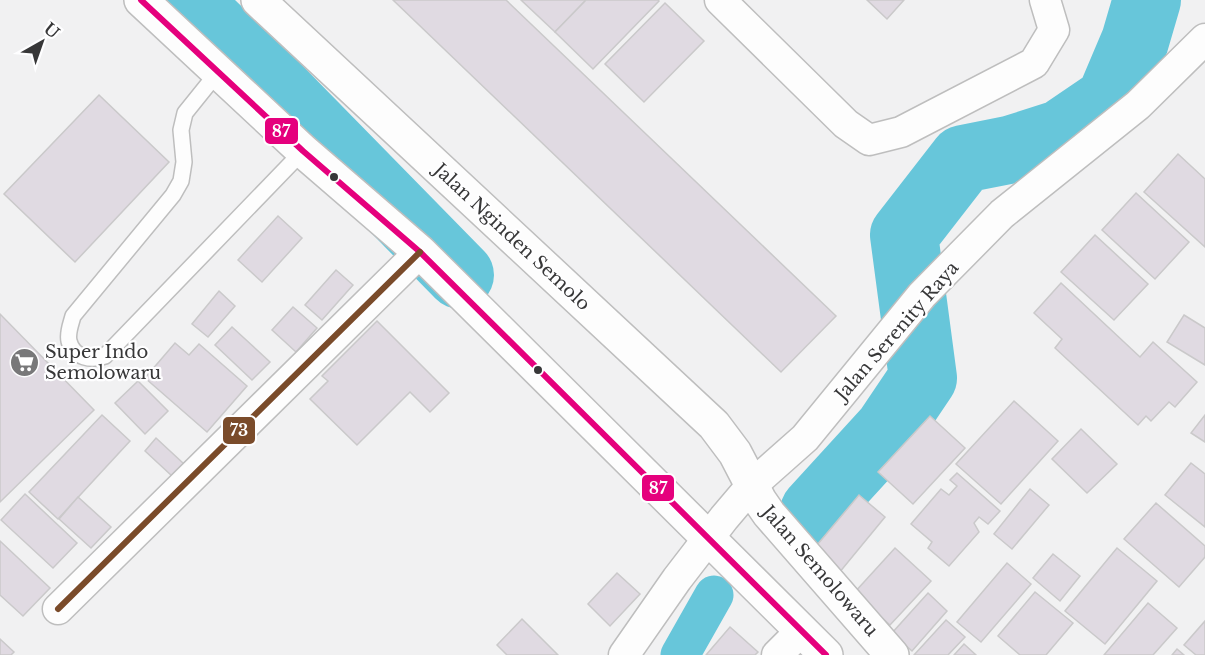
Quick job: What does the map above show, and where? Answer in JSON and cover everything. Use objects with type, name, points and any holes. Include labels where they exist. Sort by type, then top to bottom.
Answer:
[{"type":"main road","points":[[141,0],[303,151],[730,519],[767,595],[826,655]]},
{"type":"main road","name":"Jalan Nginden Semolo","points":[[258,0],[714,425],[735,453],[730,519]]},
{"type":"main road","name":"Jalan Semolowaru","points":[[730,519],[760,501],[892,655]]},
{"type":"street","points":[[720,0],[846,124],[869,140],[901,132],[1034,63],[1054,30],[1045,0]]},
{"type":"street","name":"Jalan Serenity Raya","points":[[624,655],[730,519],[805,438],[922,295],[1002,214],[1138,105],[1205,39]]},
{"type":"street","points":[[58,609],[420,252]]},
{"type":"street","points":[[777,655],[802,630]]},
{"type":"lane","points":[[218,72],[185,113],[181,130],[184,162],[182,181],[73,316],[69,330],[69,342],[75,351],[86,358],[96,359],[105,356],[303,151]]},
{"type":"building","points":[[393,0],[506,0],[836,316],[781,372]]},
{"type":"building","points":[[521,0],[586,0],[555,32]]},
{"type":"building","points":[[586,0],[659,1],[593,69],[555,32]]},
{"type":"building","points":[[867,0],[904,0],[887,19]]},
{"type":"building","points":[[665,3],[704,41],[644,102],[605,64]]},
{"type":"building","points":[[99,95],[169,162],[75,262],[4,194]]},
{"type":"building","points":[[1178,154],[1205,179],[1205,247],[1144,192]]},
{"type":"building","points":[[1136,193],[1189,242],[1155,279],[1102,230]]},
{"type":"building","points":[[278,216],[302,238],[262,282],[238,260]]},
{"type":"building","points":[[1095,235],[1148,284],[1114,320],[1061,272]]},
{"type":"building","points":[[336,270],[353,285],[322,320],[305,305]]},
{"type":"building","points":[[1061,283],[1140,357],[1153,342],[1197,382],[1175,407],[1169,402],[1151,421],[1146,416],[1138,425],[1055,348],[1062,339],[1034,313]]},
{"type":"building","points":[[219,291],[235,306],[208,337],[192,324]]},
{"type":"building","points":[[293,307],[317,328],[296,352],[272,330]]},
{"type":"building","name":"Super Indo Semolowaru","points":[[0,314],[94,410],[0,502]]},
{"type":"building","points":[[1184,315],[1205,328],[1205,365],[1167,342]]},
{"type":"building","points":[[377,321],[449,393],[430,412],[410,392],[357,445],[310,399],[328,381],[322,376]]},
{"type":"building","points":[[232,327],[270,362],[252,380],[215,345]]},
{"type":"building","points":[[175,343],[189,355],[199,344],[247,386],[207,432],[145,378]]},
{"type":"building","points":[[138,381],[168,411],[145,434],[115,403]]},
{"type":"building","points":[[1014,401],[1058,441],[1001,504],[956,464]]},
{"type":"building","points":[[102,415],[130,441],[58,519],[29,492]]},
{"type":"building","points":[[1205,415],[1205,442],[1191,433]]},
{"type":"building","points":[[930,416],[965,448],[913,504],[878,472]]},
{"type":"building","points":[[1081,429],[1117,464],[1087,493],[1052,459]]},
{"type":"building","points":[[156,438],[184,464],[172,476],[145,451]]},
{"type":"building","points":[[1191,463],[1205,474],[1205,527],[1165,495]]},
{"type":"building","points":[[957,473],[1000,511],[988,524],[979,517],[974,523],[979,532],[949,566],[928,548],[932,542],[911,524],[941,489],[949,495],[957,486],[950,480]]},
{"type":"building","points":[[1030,489],[1049,505],[1012,549],[994,534]]},
{"type":"building","points":[[25,494],[77,543],[53,568],[1,520]]},
{"type":"building","points":[[859,495],[885,517],[839,573],[812,551]]},
{"type":"building","points":[[78,497],[111,527],[91,548],[59,519]]},
{"type":"building","points":[[1156,503],[1205,546],[1205,557],[1179,587],[1124,539]]},
{"type":"building","points":[[0,541],[50,588],[23,616],[0,595]]},
{"type":"building","points":[[895,548],[931,581],[890,625],[854,593]]},
{"type":"building","points":[[1117,548],[1157,581],[1105,644],[1065,611]]},
{"type":"building","points":[[1053,554],[1080,576],[1060,601],[1033,578]]},
{"type":"building","points":[[1007,563],[1031,584],[981,642],[957,622]]},
{"type":"building","points":[[617,573],[640,594],[610,626],[588,604]]},
{"type":"building","points":[[1035,592],[1073,623],[1046,655],[1020,655],[998,636]]},
{"type":"building","points":[[928,593],[947,611],[912,651],[892,633]]},
{"type":"building","points":[[1148,603],[1177,628],[1153,655],[1104,655]]},
{"type":"building","points":[[522,619],[558,655],[507,655],[497,645]]},
{"type":"building","points":[[946,620],[965,637],[948,655],[914,655]]},
{"type":"building","points":[[1205,621],[1205,655],[1196,655],[1184,645]]},
{"type":"building","points":[[730,627],[758,652],[755,655],[706,655]]},
{"type":"building","points":[[0,639],[14,652],[11,655],[0,655]]},
{"type":"building","points":[[964,644],[976,655],[954,655]]},
{"type":"building","points":[[1177,649],[1184,655],[1172,655]]},
{"type":"waterway","points":[[186,0],[267,78],[460,275]]},
{"type":"waterway","points":[[814,511],[888,430],[923,378],[904,235],[963,159],[1013,149],[1060,134],[1110,100],[1135,41],[1147,0]]},
{"type":"waterway","points":[[680,655],[714,595]]},
{"type":"transit line","name":"87","points":[[141,0],[303,151],[420,252],[826,655]]},
{"type":"transit line","name":"73","points":[[58,609],[420,252]]},
{"type":"place","name":"Super Indo Semolowaru","points":[[24,362]]}]
